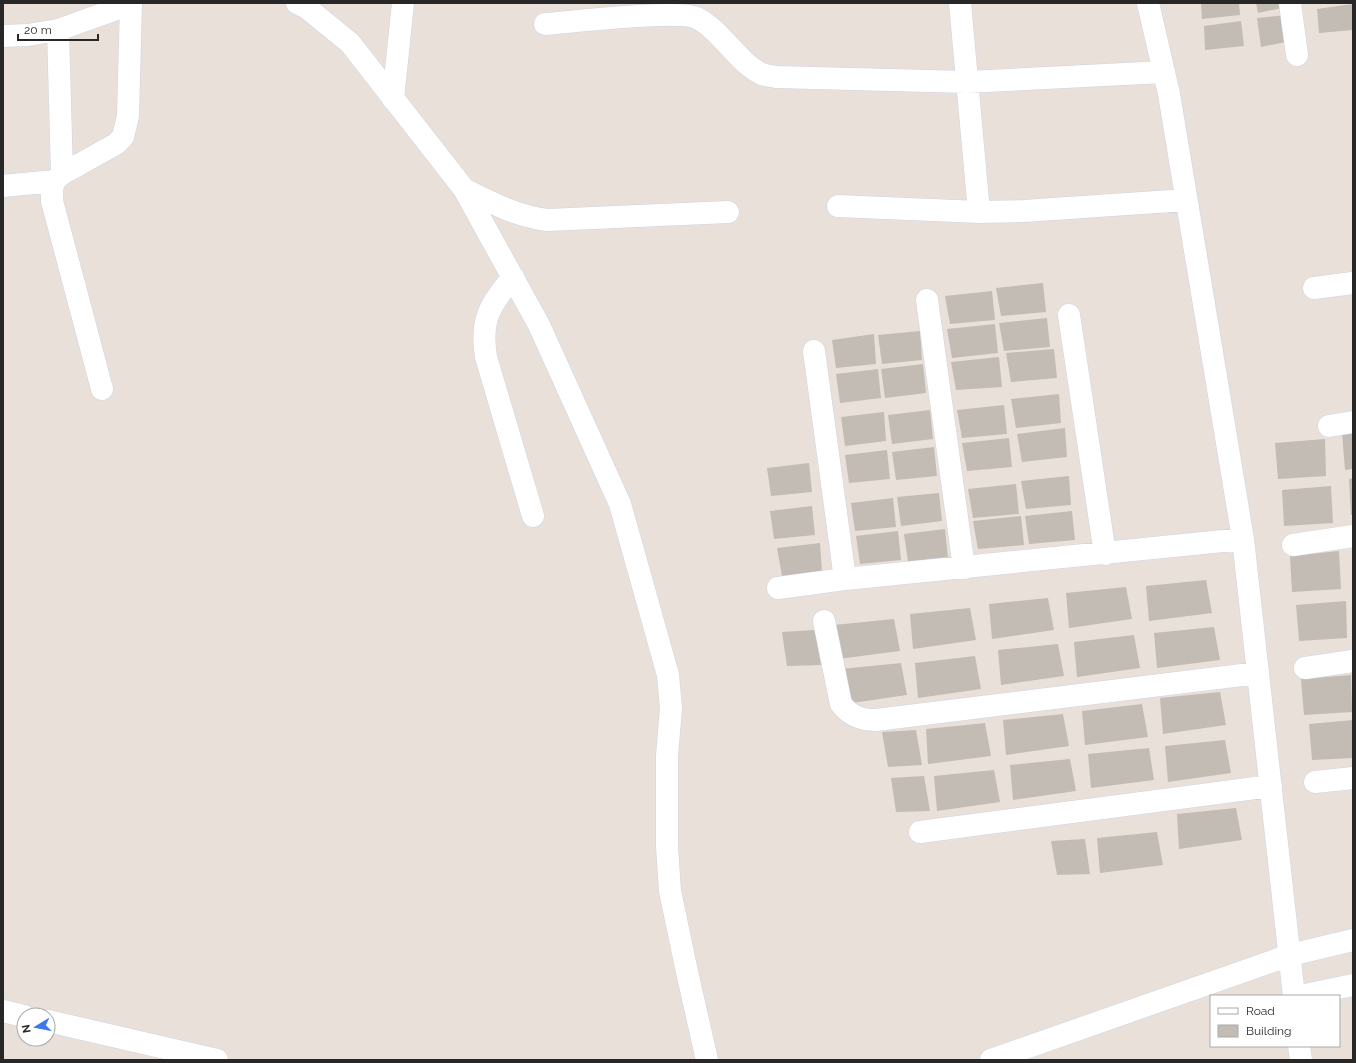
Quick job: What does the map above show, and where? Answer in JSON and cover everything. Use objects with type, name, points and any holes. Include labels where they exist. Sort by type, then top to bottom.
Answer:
[{"type":"street","points":[[297,3],[307,8],[350,43],[464,189],[539,325],[620,504],[668,674],[671,708],[667,756],[667,846],[670,891],[686,972],[707,1060]]},
{"type":"street","points":[[393,99],[403,3]]},
{"type":"street","points":[[960,3],[979,212]]},
{"type":"street","points":[[1148,3],[1164,72],[1243,539],[1294,995]]},
{"type":"street","points":[[1290,3],[1297,55]]},
{"type":"street","points":[[3,36],[28,35],[58,30],[131,4],[128,116],[124,136],[116,144],[58,178],[3,186]]},
{"type":"street","points":[[545,24],[684,14],[695,17],[704,22],[754,70],[763,75],[776,77],[967,82],[1164,72]]},
{"type":"street","points":[[58,30],[58,178],[52,190],[52,201],[102,389]]},
{"type":"street","points":[[464,189],[512,212],[528,217],[548,220],[728,212]]},
{"type":"street","points":[[838,206],[979,212],[1024,211],[1186,200]]},
{"type":"street","points":[[513,277],[494,300],[487,314],[484,344],[486,357],[533,516]]},
{"type":"street","points":[[1314,288],[1353,283]]},
{"type":"street","points":[[927,300],[964,568]]},
{"type":"street","points":[[1069,315],[1105,554]]},
{"type":"street","points":[[814,351],[845,579]]},
{"type":"street","points":[[1329,426],[1353,422]]},
{"type":"street","points":[[1293,545],[1353,536]]},
{"type":"street","points":[[778,588],[845,579],[1243,539]]},
{"type":"street","points":[[824,621],[841,704],[847,712],[865,720],[884,719],[1258,673]]},
{"type":"street","points":[[1305,668],[1353,661]]},
{"type":"street","points":[[1315,782],[1353,778]]},
{"type":"street","points":[[920,832],[1271,786]]},
{"type":"street","points":[[991,1060],[1290,955],[1353,940]]},
{"type":"street","points":[[1305,995],[1353,985]]},
{"type":"street","points":[[3,1011],[16,1014]]},
{"type":"street","points":[[56,1023],[217,1060]]},
{"type":"street","points":[[1299,1047],[1301,1060]]},
{"type":"building","points":[[1201,3],[1239,3],[1240,15],[1202,19]]},
{"type":"building","points":[[1256,3],[1287,3],[1287,7],[1258,13]]},
{"type":"building","points":[[1353,4],[1353,30],[1319,33],[1317,9]]},
{"type":"building","points":[[1287,15],[1291,41],[1261,47],[1257,18]]},
{"type":"building","points":[[1241,21],[1244,46],[1205,50],[1204,26]]},
{"type":"building","points":[[1043,283],[1046,312],[1001,316],[996,288]]},
{"type":"building","points":[[992,291],[995,320],[950,324],[945,296]]},
{"type":"building","points":[[1047,318],[1050,347],[1004,351],[999,323]]},
{"type":"building","points":[[995,324],[998,353],[952,358],[947,329]]},
{"type":"building","points":[[920,331],[922,360],[882,364],[878,335]]},
{"type":"building","points":[[874,334],[876,364],[836,368],[832,340]]},
{"type":"building","points":[[1054,349],[1057,378],[1011,382],[1006,353]]},
{"type":"building","points":[[999,357],[1002,387],[956,390],[951,362]]},
{"type":"building","points":[[923,364],[926,393],[885,398],[881,369]]},
{"type":"building","points":[[878,369],[881,398],[840,403],[836,374]]},
{"type":"building","points":[[1059,394],[1061,423],[1016,428],[1011,399]]},
{"type":"building","points":[[1004,405],[1007,434],[962,438],[957,410]]},
{"type":"building","points":[[930,410],[933,439],[892,444],[888,415]]},
{"type":"building","points":[[884,412],[886,441],[845,446],[841,417]]},
{"type":"building","points":[[1065,428],[1067,457],[1022,462],[1017,434]]},
{"type":"building","points":[[1353,432],[1353,469],[1345,470],[1342,433]]},
{"type":"building","points":[[1009,438],[1012,467],[967,471],[962,443]]},
{"type":"building","points":[[1325,439],[1326,476],[1278,479],[1275,443]]},
{"type":"building","points":[[934,447],[937,476],[896,480],[892,452]]},
{"type":"building","points":[[887,450],[890,479],[849,483],[845,455]]},
{"type":"building","points":[[809,463],[812,492],[771,496],[767,468]]},
{"type":"building","points":[[1069,476],[1071,505],[1026,509],[1021,481]]},
{"type":"building","points":[[1353,478],[1353,515],[1351,515],[1349,479]]},
{"type":"building","points":[[1016,484],[1019,514],[973,518],[968,489]]},
{"type":"building","points":[[1331,486],[1333,523],[1284,526],[1282,490]]},
{"type":"building","points":[[939,493],[942,521],[901,526],[897,497]]},
{"type":"building","points":[[893,498],[896,527],[855,531],[851,503]]},
{"type":"building","points":[[812,506],[815,535],[774,539],[770,511]]},
{"type":"building","points":[[1072,511],[1075,540],[1029,544],[1025,516]]},
{"type":"building","points":[[1021,516],[1024,545],[978,549],[973,521]]},
{"type":"building","points":[[945,529],[948,558],[908,562],[904,534]]},
{"type":"building","points":[[898,531],[901,560],[860,564],[856,536]]},
{"type":"building","points":[[820,543],[822,572],[782,576],[777,548]]},
{"type":"building","points":[[1339,551],[1341,589],[1292,592],[1290,556]]},
{"type":"building","points":[[1206,580],[1212,613],[1149,621],[1146,586]]},
{"type":"building","points":[[1126,587],[1132,619],[1069,628],[1066,593]]},
{"type":"building","points":[[1048,598],[1054,630],[992,639],[989,604]]},
{"type":"building","points":[[1346,601],[1347,638],[1299,641],[1296,605]]},
{"type":"building","points":[[970,608],[976,640],[913,649],[910,614]]},
{"type":"building","points":[[894,619],[900,651],[838,659],[834,625]]},
{"type":"building","points":[[1214,627],[1220,660],[1157,668],[1154,633]]},
{"type":"building","points":[[815,630],[821,665],[787,666],[782,632]]},
{"type":"building","points":[[1134,635],[1140,668],[1077,677],[1074,642]]},
{"type":"building","points":[[1058,644],[1064,676],[1001,685],[998,650]]},
{"type":"building","points":[[975,656],[981,689],[918,698],[915,663]]},
{"type":"building","points":[[901,663],[907,695],[845,704],[841,669]]},
{"type":"building","points":[[1351,675],[1352,712],[1304,715],[1301,679]]},
{"type":"building","points":[[1220,692],[1226,725],[1163,734],[1160,698]]},
{"type":"building","points":[[1142,704],[1148,737],[1085,745],[1082,711]]},
{"type":"building","points":[[1063,714],[1069,746],[1006,755],[1003,720]]},
{"type":"building","points":[[1353,720],[1353,758],[1312,760],[1309,724]]},
{"type":"building","points":[[985,723],[991,756],[928,764],[926,729]]},
{"type":"building","points":[[916,730],[922,765],[888,767],[882,732]]},
{"type":"building","points":[[1225,740],[1231,773],[1168,782],[1165,746]]},
{"type":"building","points":[[1149,748],[1154,780],[1091,788],[1088,754]]},
{"type":"building","points":[[1070,759],[1076,791],[1013,800],[1010,765]]},
{"type":"building","points":[[994,770],[1000,802],[937,811],[934,776]]},
{"type":"building","points":[[924,776],[930,811],[896,812],[891,778]]},
{"type":"building","points":[[1236,808],[1242,840],[1179,849],[1177,814]]},
{"type":"building","points":[[1157,832],[1163,865],[1100,873],[1097,838]]},
{"type":"building","points":[[1085,839],[1090,874],[1057,875],[1051,841]]}]
